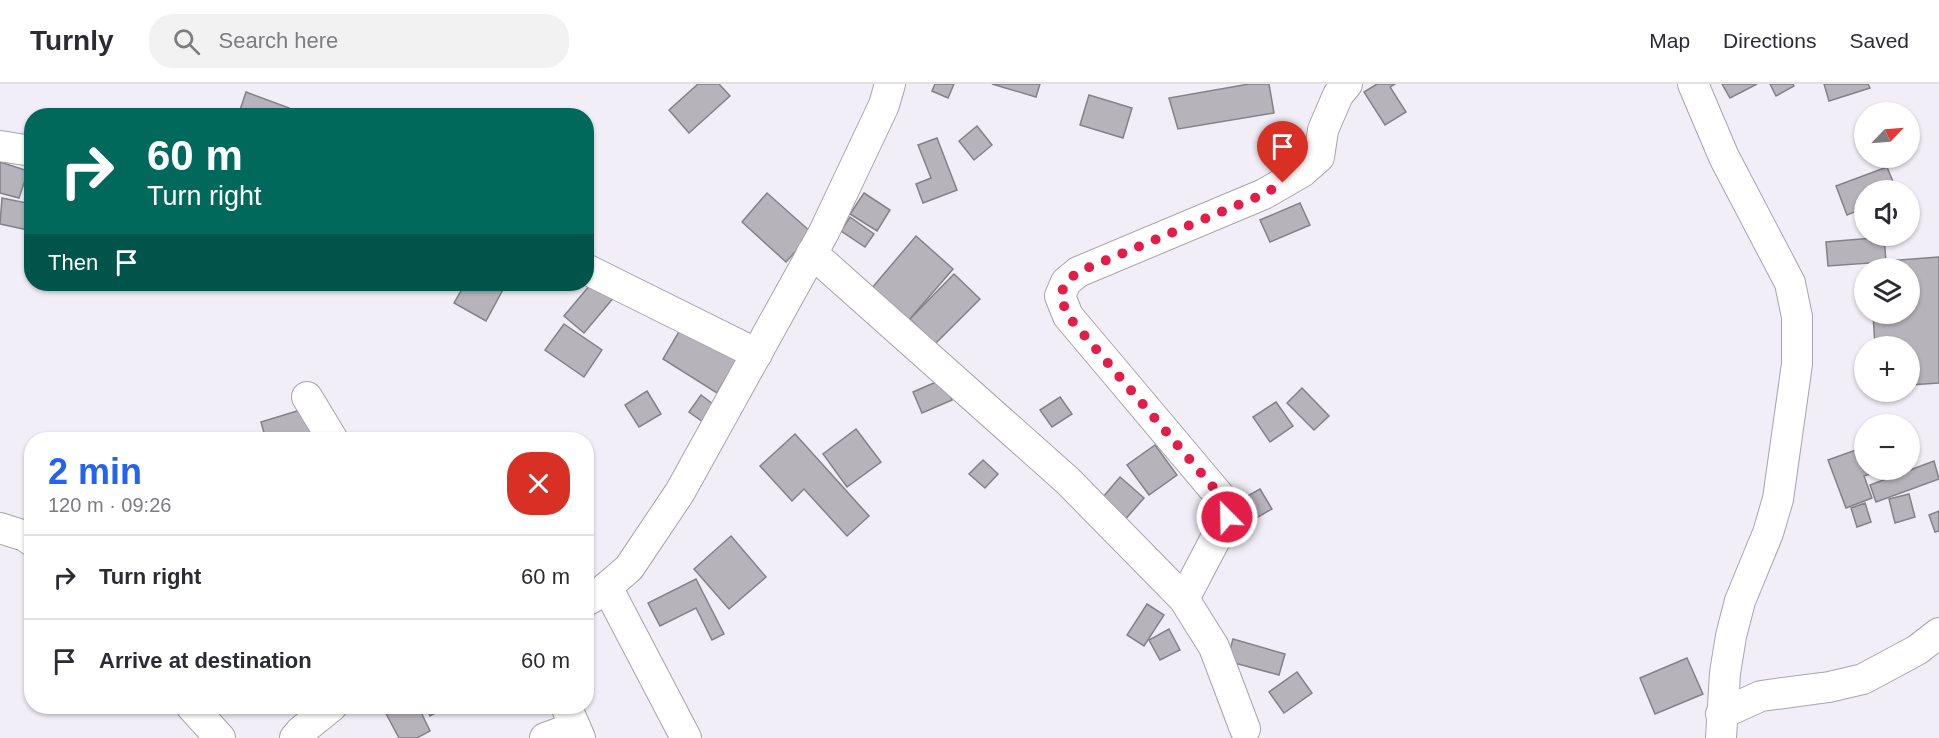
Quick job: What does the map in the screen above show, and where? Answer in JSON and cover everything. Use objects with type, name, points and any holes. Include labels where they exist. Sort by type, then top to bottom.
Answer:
[{"type":"street","points":[[686,738],[597,594],[629,567],[680,492],[812,253],[857,164],[884,105],[890,84]]},
{"type":"street","points":[[1184,599],[1227,517],[1228,506],[1068,316],[1060,296],[1066,282],[1078,272],[1264,194],[1302,172],[1318,156],[1323,130],[1338,95],[1347,84]]},
{"type":"street","points":[[1693,84],[1724,157],[1790,283],[1797,318],[1797,364],[1778,499],[1768,533],[1751,570],[1734,624],[1725,673],[1721,726]]},
{"type":"street","points":[[0,146],[24,150]]},
{"type":"street","points":[[812,253],[1068,481],[1184,599],[1215,647],[1245,729]]},
{"type":"street","points":[[594,273],[757,354]]},
{"type":"street","points":[[307,397],[328,432]]},
{"type":"street","points":[[0,528],[24,536]]},
{"type":"street","points":[[1721,726],[1761,696],[1830,687],[1863,679],[1917,650],[1939,633]]},
{"type":"street","points":[[198,714],[220,738]]},
{"type":"street","points":[[300,736],[323,714]]},
{"type":"street","points":[[545,738],[573,724]]},
{"type":"building","points":[[698,84],[719,84],[730,96],[689,133],[669,110]]},
{"type":"building","points":[[935,84],[954,84],[948,98],[932,91]]},
{"type":"building","points":[[992,84],[1040,84],[1036,97]]},
{"type":"building","points":[[1249,84],[1269,84],[1274,113],[1178,129],[1169,98]]},
{"type":"building","points":[[1377,84],[1395,84],[1390,87],[1406,112],[1385,125],[1364,92]]},
{"type":"building","points":[[1722,84],[1757,84],[1730,98]]},
{"type":"building","points":[[1770,84],[1793,84],[1794,86],[1776,96]]},
{"type":"building","points":[[1824,84],[1868,84],[1870,88],[1829,101]]},
{"type":"building","points":[[246,92],[289,108],[241,108]]},
{"type":"building","points":[[1089,95],[1132,108],[1123,138],[1080,125]]},
{"type":"building","points":[[977,126],[992,145],[974,160],[959,141]]},
{"type":"building","points":[[937,138],[957,190],[923,203],[916,184],[931,178],[918,145]]},
{"type":"building","points":[[0,162],[24,170],[24,183],[19,198],[0,193]]},
{"type":"building","points":[[1884,168],[1887,168],[1892,180],[1854,180],[1854,212],[1847,215],[1836,186]]},
{"type":"building","points":[[767,193],[812,233],[786,262],[742,222]]},
{"type":"building","points":[[864,193],[890,210],[877,231],[850,214]]},
{"type":"building","points":[[2,198],[24,202],[24,229],[0,224]]},
{"type":"building","points":[[1300,203],[1310,225],[1270,242],[1260,220]]},
{"type":"building","points":[[850,217],[874,234],[865,247],[841,231]]},
{"type":"building","points":[[916,236],[953,269],[909,320],[872,288]]},
{"type":"building","points":[[1854,240],[1854,246],[1885,246],[1886,258],[1854,258],[1854,264],[1828,266],[1826,242]]},
{"type":"building","points":[[1939,257],[1939,383],[1920,384],[1920,336],[1874,336],[1874,324],[1920,324],[1920,258]]},
{"type":"building","points":[[954,274],[980,299],[935,344],[910,319]]},
{"type":"building","points":[[594,280],[615,296],[584,333],[564,316],[585,291],[594,291]]},
{"type":"building","points":[[461,291],[502,291],[486,321],[454,303]]},
{"type":"building","points":[[684,323],[739,356],[717,393],[663,359]]},
{"type":"building","points":[[564,324],[602,350],[584,377],[545,350]]},
{"type":"building","points":[[943,379],[952,400],[922,413],[913,392]]},
{"type":"building","points":[[1302,388],[1329,416],[1314,430],[1287,403]]},
{"type":"building","points":[[647,391],[661,414],[639,427],[625,405]]},
{"type":"building","points":[[701,395],[721,410],[710,427],[689,412]]},
{"type":"building","points":[[1060,397],[1072,414],[1052,427],[1040,410]]},
{"type":"building","points":[[1276,402],[1293,426],[1270,442],[1253,417]]},
{"type":"building","points":[[320,404],[329,432],[264,432],[261,422]]},
{"type":"building","points":[[856,429],[881,462],[847,487],[823,454]]},
{"type":"building","points":[[795,434],[869,516],[847,536],[804,489],[792,501],[760,466]]},
{"type":"building","points":[[1155,445],[1177,475],[1149,495],[1127,465]]},
{"type":"building","points":[[1854,451],[1854,480],[1865,480],[1872,498],[1846,508],[1828,460]]},
{"type":"building","points":[[983,460],[998,474],[985,488],[969,474]]},
{"type":"building","points":[[1934,461],[1939,479],[1876,502],[1870,485],[1883,480],[1920,480],[1920,466]]},
{"type":"building","points":[[1120,477],[1144,498],[1122,523],[1098,503]]},
{"type":"building","points":[[1260,489],[1272,509],[1246,524],[1235,503]]},
{"type":"building","points":[[1909,494],[1915,517],[1895,523],[1889,499]]},
{"type":"building","points":[[1865,503],[1871,522],[1857,527],[1851,508]]},
{"type":"building","points":[[1939,511],[1939,531],[1935,532],[1929,515]]},
{"type":"building","points":[[731,536],[766,577],[729,609],[694,569]]},
{"type":"building","points":[[696,579],[724,634],[712,640],[696,608],[660,626],[648,603]]},
{"type":"building","points":[[1147,604],[1164,615],[1144,646],[1127,635]]},
{"type":"building","points":[[1169,629],[1180,650],[1160,660],[1149,640]]},
{"type":"building","points":[[1233,639],[1285,654],[1279,675],[1227,661]]},
{"type":"building","points":[[1687,658],[1703,694],[1655,714],[1640,678]]},
{"type":"building","points":[[1297,672],[1312,693],[1284,713],[1269,692]]},
{"type":"building","points":[[386,714],[422,714],[430,731],[417,738],[399,738]]},
{"type":"route","points":[[1227,517],[1228,506],[1224,500],[1068,316],[1060,296],[1066,282],[1078,272],[1264,194],[1283,183]]}]
